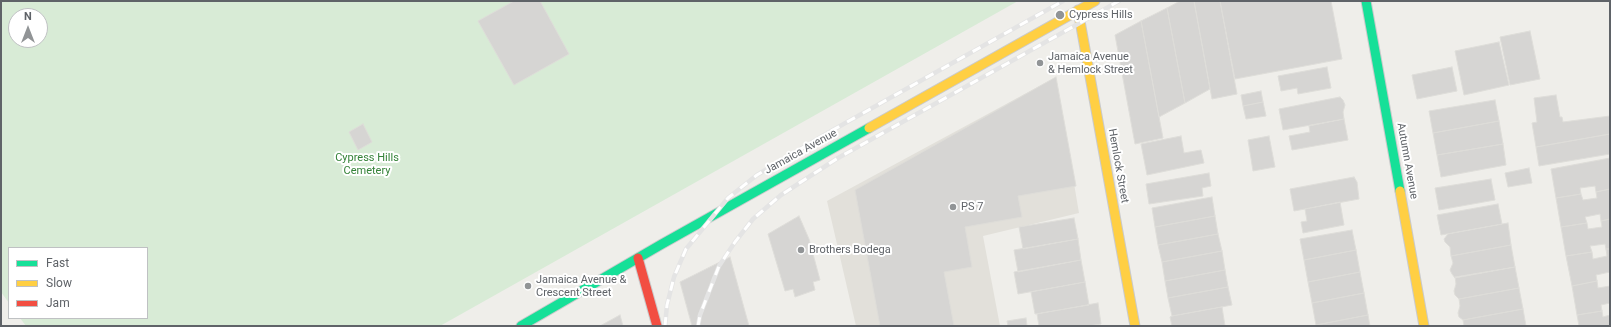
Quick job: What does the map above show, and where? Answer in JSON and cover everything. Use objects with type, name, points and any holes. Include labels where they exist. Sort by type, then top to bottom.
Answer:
[{"type":"street","name":"Jamaica Avenue","points":[[521,326],[638,258],[1095,1]]},
{"type":"street","name":"Autumn Avenue","points":[[1366,1],[1424,326]]},
{"type":"street","name":"Hemlock Street","points":[[1078,10],[1134,326]]},
{"type":"street","points":[[638,258],[657,326]]},
{"type":"shaded area","name":"PS 7","points":[[1056,77],[1079,213],[983,236],[1000,326],[856,326],[827,201]]},
{"type":"green space","name":"Cypress Hills Cemetery","points":[[1,1],[1018,1],[440,326],[26,326],[21,319],[148,319],[148,247],[8,247],[8,302],[1,292]]},
{"type":"building","points":[[514,1],[540,1],[569,54],[514,85],[478,21]]},
{"type":"building","points":[[1180,1],[1194,1],[1210,89],[1185,103],[1167,8]]},
{"type":"building","points":[[1194,1],[1220,1],[1237,94],[1212,99]]},
{"type":"building","points":[[1220,1],[1331,1],[1342,59],[1235,79]]},
{"type":"building","points":[[1167,8],[1185,103],[1159,117],[1141,21]]},
{"type":"building","points":[[1141,21],[1163,138],[1135,144],[1115,35]]},
{"type":"building","points":[[1530,31],[1540,79],[1510,85],[1500,37]]},
{"type":"building","points":[[1499,42],[1509,85],[1464,95],[1455,51]]},
{"type":"building","points":[[1327,67],[1331,88],[1298,94],[1297,88],[1281,91],[1278,76]]},
{"type":"building","points":[[1452,67],[1457,91],[1417,99],[1412,75]]},
{"type":"building","name":"PS 7","points":[[1056,77],[1076,186],[1018,196],[1022,217],[965,227],[972,267],[944,272],[954,326],[880,326],[855,190]]},
{"type":"building","points":[[1261,91],[1263,102],[1243,106],[1241,95]]},
{"type":"building","points":[[1556,95],[1560,117],[1562,117],[1563,122],[1610,116],[1610,134],[1536,147],[1532,123],[1537,122],[1534,98]]},
{"type":"building","points":[[1340,97],[1345,105],[1343,112],[1344,119],[1283,130],[1279,109]]},
{"type":"building","points":[[1495,100],[1499,121],[1433,133],[1429,111]]},
{"type":"building","points":[[1263,102],[1266,116],[1246,119],[1243,106]]},
{"type":"building","points":[[1344,119],[1348,140],[1292,150],[1289,136],[1310,132],[1309,126]]},
{"type":"building","points":[[1499,121],[1503,144],[1437,155],[1433,133]]},
{"type":"building","points":[[363,124],[372,142],[358,150],[349,132]]},
{"type":"building","points":[[1610,134],[1610,154],[1539,166],[1536,147]]},
{"type":"building","points":[[1181,136],[1184,153],[1201,150],[1204,163],[1147,175],[1141,144]]},
{"type":"building","points":[[1269,136],[1275,167],[1253,171],[1248,140]]},
{"type":"building","points":[[1503,144],[1506,165],[1441,177],[1437,155]]},
{"type":"building","points":[[1610,158],[1610,189],[1596,192],[1595,186],[1580,188],[1581,194],[1556,198],[1551,169]]},
{"type":"building","points":[[1529,168],[1532,183],[1508,187],[1505,173]]},
{"type":"building","points":[[1209,173],[1211,186],[1202,188],[1203,196],[1149,204],[1146,184]]},
{"type":"building","points":[[1354,177],[1357,182],[1359,199],[1294,211],[1290,189]]},
{"type":"building","points":[[1491,179],[1495,200],[1439,210],[1435,188]]},
{"type":"building","points":[[1610,189],[1610,219],[1601,221],[1600,214],[1585,217],[1587,223],[1561,227],[1556,198],[1581,194],[1583,200],[1597,198],[1596,192]]},
{"type":"building","points":[[1212,197],[1215,216],[1155,227],[1152,208]]},
{"type":"building","points":[[1340,202],[1344,225],[1303,233],[1301,222],[1307,221],[1305,209]]},
{"type":"building","points":[[1498,204],[1502,224],[1441,235],[1437,215]]},
{"type":"building","points":[[799,216],[809,239],[820,280],[813,282],[815,290],[795,297],[793,289],[785,291],[768,234]]},
{"type":"building","points":[[1215,216],[1218,234],[1158,245],[1155,227]]},
{"type":"building","points":[[1074,218],[1078,239],[1023,249],[1019,227]]},
{"type":"building","points":[[1610,219],[1610,249],[1606,249],[1605,244],[1590,246],[1592,252],[1566,256],[1561,227],[1587,223],[1588,229],[1602,227],[1601,221]]},
{"type":"building","points":[[1508,223],[1511,245],[1451,256],[1450,247],[1444,239],[1448,234]]},
{"type":"building","points":[[1352,230],[1356,250],[1304,260],[1300,239]]},
{"type":"building","points":[[1218,234],[1222,251],[1162,262],[1158,245]]},
{"type":"building","points":[[1078,239],[1081,260],[1018,272],[1014,250]]},
{"type":"building","points":[[1511,245],[1515,267],[1455,278],[1450,270],[1453,263],[1451,256]]},
{"type":"building","points":[[1606,249],[1610,249],[1610,272],[1596,275],[1597,281],[1572,286],[1566,256],[1592,252],[1593,259],[1607,256]]},
{"type":"building","points":[[1356,250],[1360,272],[1308,282],[1304,260]]},
{"type":"building","points":[[1222,251],[1225,270],[1165,281],[1162,262]]},
{"type":"building","points":[[730,257],[749,326],[692,326],[680,282]]},
{"type":"building","points":[[1081,260],[1085,282],[1018,294],[1014,272]]},
{"type":"building","points":[[1515,267],[1519,288],[1459,299],[1455,295],[1455,277]]},
{"type":"building","points":[[1225,270],[1228,287],[1168,298],[1165,281]]},
{"type":"building","points":[[1360,272],[1364,293],[1312,303],[1308,282]]},
{"type":"building","points":[[1597,281],[1598,288],[1610,286],[1610,303],[1601,305],[1602,311],[1577,315],[1572,286]]},
{"type":"building","points":[[1085,282],[1089,305],[1035,314],[1031,292]]},
{"type":"building","points":[[1228,287],[1232,305],[1172,316],[1168,298]]},
{"type":"building","points":[[1519,288],[1523,309],[1463,320],[1459,317],[1459,299]]},
{"type":"building","points":[[1364,293],[1368,315],[1316,325],[1312,303]]},
{"type":"building","points":[[1098,303],[1101,324],[1088,326],[1039,326],[1037,314]]},
{"type":"building","points":[[1222,307],[1225,326],[1172,326],[1170,317],[1172,316]]},
{"type":"building","points":[[1523,309],[1526,326],[1464,326],[1463,320]]},
{"type":"building","points":[[1602,311],[1603,317],[1610,315],[1610,326],[1579,326],[1577,315]]},
{"type":"building","points":[[620,315],[623,326],[600,326]]},
{"type":"building","points":[[1368,315],[1370,326],[1316,326],[1316,325]]},
{"type":"building","points":[[1026,318],[1027,326],[1008,326],[1007,321]]},
{"type":"railway","points":[[665,326],[667,305],[674,277],[686,249],[728,198],[757,175],[824,135],[1063,1]]},
{"type":"railway","points":[[698,326],[700,315],[719,266],[753,219],[781,195],[838,158],[1119,1]]},
{"type":"traffic: fast","points":[[1366,1],[1400,191]]},
{"type":"traffic: fast","points":[[521,326],[662,244],[869,128]]},
{"type":"traffic: slow","points":[[869,128],[1095,1]]},
{"type":"traffic: slow","points":[[1078,10],[1135,326]]},
{"type":"traffic: slow","points":[[1400,191],[1424,326]]},
{"type":"traffic: jam","points":[[638,258],[657,326]]},
{"type":"place","name":"Cypress Hills","points":[[1060,15]]},
{"type":"place","name":"Jamaica Avenue & Hemlock Street","points":[[1040,63]]},
{"type":"place","name":"PS 7","points":[[953,207]]},
{"type":"place","name":"Brothers Bodega","points":[[801,250]]},
{"type":"place","name":"Jamaica Avenue & Crescent Street","points":[[528,286]]}]
